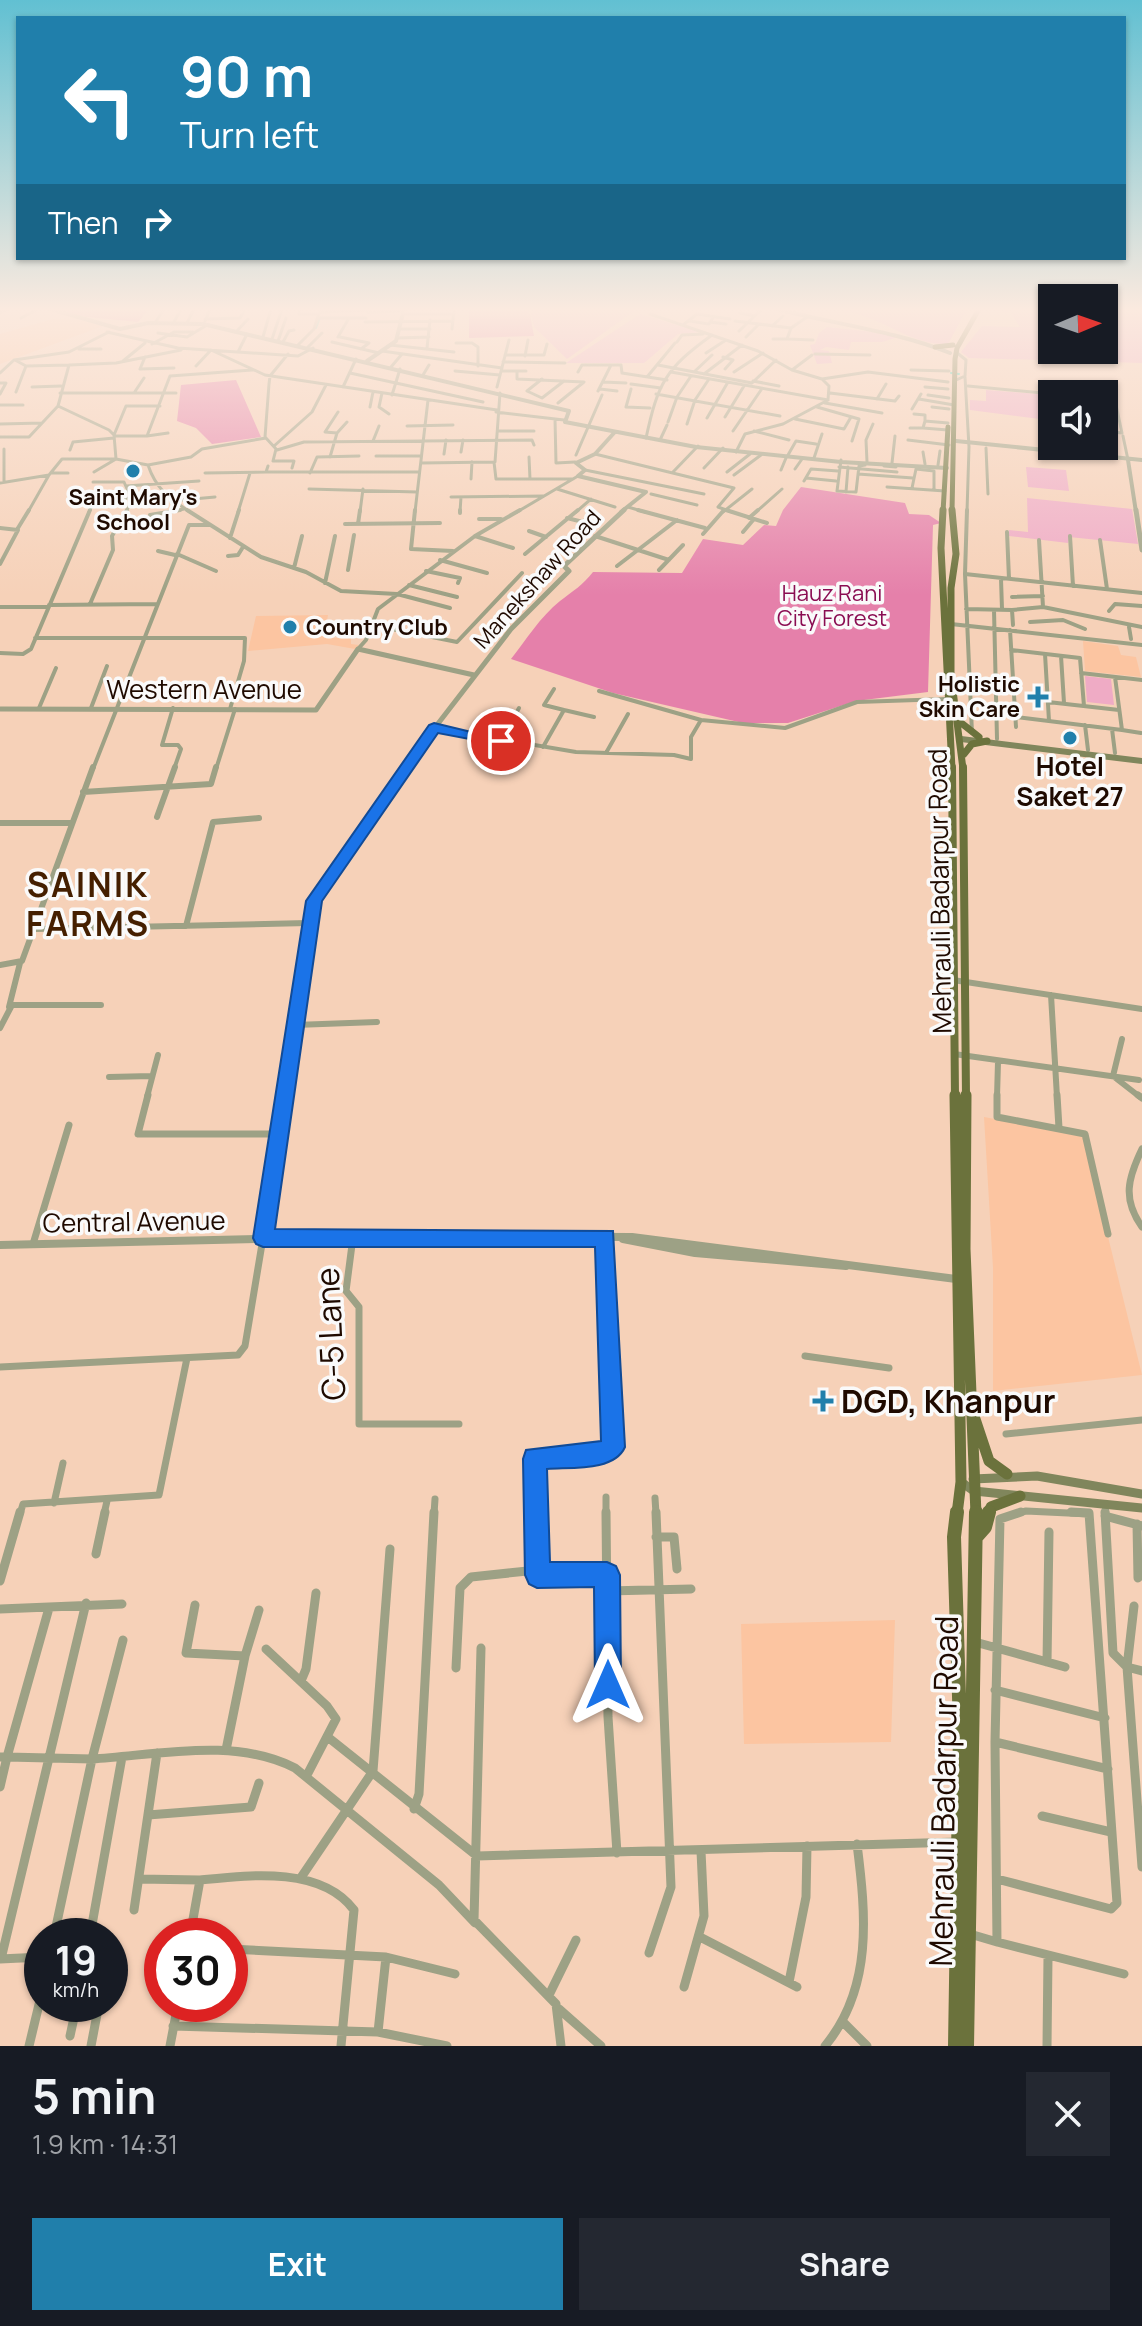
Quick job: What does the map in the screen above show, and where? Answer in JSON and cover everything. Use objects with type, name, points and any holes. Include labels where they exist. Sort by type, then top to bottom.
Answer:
[{"type":"main road","name":"Mehrauli Badarpur Road","points":[[950,404],[942,534],[947,699],[951,727],[963,755],[967,982],[960,1056],[956,1279],[970,1484],[977,1536],[972,1641],[970,1934],[961,2024],[955,2046]]},
{"type":"main road","name":"Mehrauli Badarpur Road","points":[[950,404],[956,441],[952,530],[956,554],[952,570],[951,675],[958,719],[953,980],[960,1056],[972,1414],[970,1484],[954,1537],[959,1686],[961,2024],[967,2046]]},
{"type":"main road","points":[[942,534],[943,545],[952,547],[952,530]]},
{"type":"main road","points":[[943,564],[945,553],[952,553],[952,570]]},
{"type":"main road","points":[[958,719],[979,737],[1142,758]]},
{"type":"main road","points":[[963,755],[979,737]]},
{"type":"main road","points":[[958,738],[979,737],[1142,758]]},
{"type":"main road","points":[[954,810],[964,811]]},
{"type":"main road","points":[[972,1414],[989,1461],[1007,1474]]},
{"type":"main road","points":[[970,1484],[1007,1474],[1082,1482],[1142,1494]]},
{"type":"main road","points":[[970,1484],[1020,1496],[1142,1508]]},
{"type":"main road","points":[[977,1536],[985,1527],[991,1507],[1020,1496]]},
{"type":"street","points":[[268,404],[266,438],[275,447]]},
{"type":"street","points":[[292,468],[294,461],[273,461],[275,447],[312,412],[316,404]]},
{"type":"street","points":[[380,404],[389,414]]},
{"type":"street","points":[[427,404],[412,550],[453,551]]},
{"type":"street","points":[[456,404],[564,420],[682,444]]},
{"type":"street","points":[[497,404],[497,497]]},
{"type":"street","points":[[547,404],[569,411]]},
{"type":"street","points":[[576,455],[596,404]]},
{"type":"street","points":[[625,404],[625,407],[650,408]]},
{"type":"street","points":[[646,438],[652,404]]},
{"type":"street","points":[[660,440],[675,404]]},
{"type":"street","points":[[687,424],[694,404]]},
{"type":"street","points":[[707,418],[713,404]]},
{"type":"street","points":[[720,404],[780,416]]},
{"type":"street","points":[[733,431],[751,404]]},
{"type":"street","points":[[737,451],[744,435],[795,419],[822,404]]},
{"type":"street","points":[[837,404],[882,413]]},
{"type":"street","points":[[916,404],[913,411],[925,415],[923,428]]},
{"type":"street","points":[[932,407],[947,404]]},
{"type":"street","points":[[968,404],[966,625],[979,737]]},
{"type":"street","points":[[0,405],[23,405]]},
{"type":"street","points":[[1,439],[29,437],[58,406],[114,436]]},
{"type":"street","points":[[116,459],[114,436],[126,406],[160,406],[147,436]]},
{"type":"street","points":[[839,411],[843,406]]},
{"type":"street","points":[[725,417],[731,407]]},
{"type":"street","points":[[817,407],[859,420],[852,441]]},
{"type":"street","points":[[564,420],[569,411]]},
{"type":"street","points":[[569,411],[567,421],[614,433],[682,444],[840,465],[947,467]]},
{"type":"street","points":[[337,433],[325,432],[338,412]]},
{"type":"street","points":[[1118,413],[1142,550]]},
{"type":"street","points":[[795,419],[844,429],[851,417]]},
{"type":"street","points":[[555,419],[556,463],[575,462]]},
{"type":"street","points":[[925,421],[948,426]]},
{"type":"street","points":[[330,457],[337,433],[347,422]]},
{"type":"street","points":[[0,424],[42,423]]},
{"type":"street","points":[[867,462],[866,440],[873,424]]},
{"type":"street","points":[[407,426],[453,425]]},
{"type":"street","points":[[373,441],[379,426]]},
{"type":"street","points":[[910,428],[948,426]]},
{"type":"street","points":[[498,431],[534,431]]},
{"type":"street","points":[[754,431],[789,440]]},
{"type":"street","points":[[70,450],[73,442],[168,433]]},
{"type":"street","points":[[614,433],[595,454],[576,463],[585,470],[704,494]]},
{"type":"street","points":[[1118,433],[1122,434]]},
{"type":"street","points":[[814,458],[816,444],[822,434]]},
{"type":"street","points":[[895,436],[895,467]]},
{"type":"street","points":[[0,564],[18,528],[62,459],[116,459],[148,465],[189,458],[202,449],[266,438]]},
{"type":"street","points":[[275,447],[300,442],[424,440],[533,440],[534,445]]},
{"type":"street","points":[[444,454],[446,440]]},
{"type":"street","points":[[461,452],[463,440]]},
{"type":"street","points":[[908,440],[949,445]]},
{"type":"street","points":[[781,470],[796,441],[816,444]]},
{"type":"street","points":[[956,441],[969,446],[1013,449]]},
{"type":"street","points":[[673,472],[697,446]]},
{"type":"street","points":[[956,449],[969,446],[1142,461]]},
{"type":"street","points":[[986,448],[988,494]]},
{"type":"street","points":[[4,449],[2,483],[68,473]]},
{"type":"street","points":[[704,468],[723,449]]},
{"type":"street","points":[[737,451],[814,458],[858,471],[913,478]]},
{"type":"street","points":[[938,465],[940,451]]},
{"type":"street","points":[[923,452],[923,489]]},
{"type":"street","points":[[595,454],[735,488],[717,506],[767,523]]},
{"type":"street","points":[[727,472],[750,454]]},
{"type":"street","points":[[734,475],[761,455]]},
{"type":"street","points":[[310,473],[316,457],[359,456]]},
{"type":"street","points":[[376,456],[421,456]]},
{"type":"street","points":[[529,457],[530,479]]},
{"type":"street","points":[[94,472],[116,459]]},
{"type":"street","points":[[795,469],[802,459]]},
{"type":"street","points":[[471,479],[472,462]]},
{"type":"street","points":[[421,463],[495,462]]},
{"type":"street","points":[[836,481],[805,480],[811,469],[867,462],[895,467]]},
{"type":"street","points":[[148,465],[154,482],[171,501],[243,547],[345,592],[397,594],[450,608]]},
{"type":"street","points":[[840,465],[834,490],[856,492],[861,465],[924,467],[934,471],[934,490]]},
{"type":"street","points":[[912,488],[914,469],[938,465],[947,467]]},
{"type":"street","points":[[846,492],[848,467]]},
{"type":"street","points":[[205,473],[250,473],[267,469],[310,473],[419,472]]},
{"type":"street","points":[[0,1367],[233,1356],[242,1351],[263,1238],[308,923],[321,888],[474,675],[358,649],[378,609],[426,571],[475,536],[577,478],[585,470]]},
{"type":"street","points":[[230,538],[250,473]]},
{"type":"street","points":[[496,479],[577,478],[697,505]]},
{"type":"street","points":[[93,482],[123,481],[132,498]]},
{"type":"street","points":[[126,486],[199,481]]},
{"type":"street","points":[[648,493],[661,484]]},
{"type":"street","points":[[887,487],[945,491]]},
{"type":"street","points":[[309,489],[417,492]]},
{"type":"street","points":[[358,524],[363,489]]},
{"type":"street","points":[[557,489],[609,506]]},
{"type":"street","points":[[703,534],[705,528],[725,509],[752,489]]},
{"type":"street","points":[[743,532],[751,518],[782,489]]},
{"type":"street","name":"Manekshaw Road","points":[[474,675],[511,629],[569,571],[564,566],[628,507],[648,493]]},
{"type":"street","points":[[451,497],[545,496]]},
{"type":"street","points":[[171,501],[215,497]]},
{"type":"street","points":[[460,513],[461,497]]},
{"type":"street","points":[[86,499],[132,498]]},
{"type":"street","points":[[90,604],[113,550],[112,536],[132,498]]},
{"type":"street","points":[[525,554],[591,499]]},
{"type":"street","points":[[0,664],[2,654],[28,653],[93,503]]},
{"type":"street","points":[[628,507],[705,528]]},
{"type":"street","points":[[150,515],[184,509]]},
{"type":"street","points":[[567,518],[583,522],[593,512]]},
{"type":"street","points":[[479,519],[505,519]]},
{"type":"street","points":[[617,566],[677,520]]},
{"type":"street","points":[[345,524],[440,523]]},
{"type":"street","points":[[0,1028],[9,1007],[20,963],[83,792],[176,554],[189,524],[210,525]]},
{"type":"street","points":[[0,528],[18,528]]},
{"type":"street","points":[[529,531],[546,537]]},
{"type":"street","points":[[1007,532],[1009,579]]},
{"type":"street","points":[[348,570],[354,535]]},
{"type":"street","points":[[294,568],[302,536]]},
{"type":"street","points":[[325,583],[335,536]]},
{"type":"street","points":[[475,536],[513,548]]},
{"type":"street","points":[[595,536],[669,560]]},
{"type":"street","points":[[1070,536],[1073,586]]},
{"type":"street","points":[[1039,540],[1043,607]]},
{"type":"street","points":[[1100,540],[1107,589]]},
{"type":"street","points":[[334,542],[353,543]]},
{"type":"street","points":[[659,570],[683,545]]},
{"type":"street","points":[[228,556],[238,555],[243,547]]},
{"type":"street","points":[[158,551],[176,554],[216,571]]},
{"type":"street","points":[[440,560],[487,573]]},
{"type":"street","points":[[426,571],[460,578],[458,583]]},
{"type":"street","points":[[372,625],[457,642],[522,573]]},
{"type":"street","points":[[965,574],[1142,593]]},
{"type":"street","points":[[1001,579],[1002,609]]},
{"type":"street","points":[[409,585],[457,597]]},
{"type":"street","points":[[1012,597],[1043,596]]},
{"type":"street","points":[[0,607],[157,604]]},
{"type":"street","points":[[1109,611],[1115,604],[1142,606]]},
{"type":"street","points":[[966,609],[1043,607],[1073,611],[1102,624],[1142,627]]},
{"type":"street","points":[[1053,609],[1054,619]]},
{"type":"street","points":[[994,610],[997,739]]},
{"type":"street","points":[[1012,610],[1016,727]]},
{"type":"street","points":[[1030,622],[1054,619],[1085,629]]},
{"type":"street","points":[[951,624],[1011,628],[1142,645]]},
{"type":"street","points":[[1129,627],[1131,639]]},
{"type":"street","points":[[35,638],[247,639],[211,784],[83,792]]},
{"type":"street","name":"Western Avenue","points":[[0,709],[319,709],[358,649]]},
{"type":"street","points":[[1011,650],[1080,658],[1084,706]]},
{"type":"street","points":[[1045,654],[1049,721]]},
{"type":"street","points":[[1061,656],[1064,703]]},
{"type":"street","points":[[91,708],[107,666]]},
{"type":"street","points":[[39,708],[56,668]]},
{"type":"street","points":[[1081,673],[1142,680]]},
{"type":"street","points":[[1115,677],[1122,730]]},
{"type":"street","points":[[554,689],[543,704],[594,717]]},
{"type":"street","points":[[599,691],[701,720],[785,728],[857,702],[947,699]]},
{"type":"street","points":[[1048,702],[1119,710]]},
{"type":"street","points":[[157,817],[181,749],[180,746],[162,745],[173,708]]},
{"type":"street","points":[[501,741],[519,708]]},
{"type":"street","points":[[543,747],[564,711]]},
{"type":"street","points":[[606,753],[628,714]]},
{"type":"street","points":[[1016,717],[1141,733]]},
{"type":"street","points":[[434,728],[543,747],[693,759],[691,737],[701,720]]},
{"type":"street","points":[[1085,725],[1088,750]]},
{"type":"street","points":[[1112,729],[1115,753]]},
{"type":"street","points":[[186,926],[213,822],[259,818]]},
{"type":"street","points":[[0,823],[72,823]]},
{"type":"street","points":[[35,929],[308,923]]},
{"type":"street","points":[[0,965],[20,963]]},
{"type":"street","points":[[953,980],[1142,1009]]},
{"type":"street","points":[[1051,995],[1059,1128]]},
{"type":"street","points":[[9,1007],[101,1005]]},
{"type":"street","points":[[295,1025],[377,1022]]},
{"type":"street","points":[[1113,1076],[1122,1039]]},
{"type":"street","points":[[158,1055],[138,1134],[279,1134]]},
{"type":"street","points":[[960,1056],[1139,1080]]},
{"type":"street","points":[[998,1062],[997,1117],[1085,1134],[1108,1234]]},
{"type":"street","points":[[109,1077],[152,1076]]},
{"type":"street","points":[[1113,1076],[1142,1098]]},
{"type":"street","points":[[33,1244],[69,1125]]},
{"type":"street","points":[[1142,1149],[1124,1196],[1129,1210],[1142,1227]]},
{"type":"street","name":"C-5 Lane","points":[[353,1237],[346,1291],[359,1307],[359,1424],[459,1424]]},
{"type":"street","name":"Central Avenue","points":[[0,1245],[263,1238],[605,1238],[695,1253],[956,1279]]},
{"type":"street","points":[[537,1573],[535,1457],[605,1452],[613,1447],[605,1238]]},
{"type":"street","points":[[805,1356],[889,1368]]},
{"type":"street","points":[[0,1581],[3,1560],[23,1504],[107,1501],[159,1495],[187,1358]]},
{"type":"street","points":[[1006,1434],[1142,1420]]},
{"type":"street","points":[[54,1503],[63,1463]]},
{"type":"street","points":[[606,1497],[608,1717],[617,1853]]},
{"type":"street","points":[[649,1953],[670,1892],[655,1498]]},
{"type":"street","points":[[414,1809],[419,1794],[435,1499]]},
{"type":"street","points":[[96,1554],[107,1501]]},
{"type":"street","points":[[1105,1503],[1113,1653],[1127,1667],[1142,1671]]},
{"type":"street","points":[[997,1879],[1115,1908],[1105,1718],[1089,1513],[1026,1511],[1000,1519],[995,1690],[997,1942]]},
{"type":"street","points":[[1105,1516],[1140,1525],[1138,1578]]},
{"type":"street","points":[[1047,1662],[1049,1532]]},
{"type":"street","points":[[656,1537],[675,1537],[677,1569]]},
{"type":"street","points":[[300,1879],[372,1774],[390,1549]]},
{"type":"street","points":[[456,1668],[460,1588],[471,1577],[537,1568],[537,1573]]},
{"type":"street","points":[[537,1573],[607,1575]]},
{"type":"street","points":[[607,1591],[691,1589]]},
{"type":"street","points":[[301,1681],[306,1669],[316,1593]]},
{"type":"street","points":[[0,1609],[72,1608],[86,1603],[122,1604]]},
{"type":"street","points":[[24,1958],[1,1959],[86,1603]]},
{"type":"street","points":[[195,1605],[186,1653],[245,1656]]},
{"type":"street","points":[[1134,1606],[1127,1667],[1139,1787],[1142,1861]]},
{"type":"street","points":[[0,1787],[4,1757],[49,1608]]},
{"type":"street","points":[[226,1750],[245,1656],[259,1610]]},
{"type":"street","points":[[58,1918],[92,1759],[123,1640]]},
{"type":"street","points":[[972,1641],[1065,1667]]},
{"type":"street","points":[[475,1923],[481,1648]]},
{"type":"street","points":[[266,1649],[334,1713],[336,1724],[306,1777]]},
{"type":"street","points":[[995,1690],[1105,1718]]},
{"type":"street","points":[[1130,1705],[1142,1708]]},
{"type":"street","points":[[329,1738],[414,1809],[477,1856],[958,1842]]},
{"type":"street","points":[[995,1742],[1108,1769]]},
{"type":"street","points":[[4,1757],[92,1759],[226,1750],[270,1755],[306,1777],[439,1885],[549,1995],[558,2008],[601,2046]]},
{"type":"street","points":[[134,1910],[157,1753]]},
{"type":"street","points":[[93,1918],[122,1757]]},
{"type":"street","points":[[148,1815],[251,1807],[259,1783]]},
{"type":"street","points":[[1042,1816],[1111,1832]]},
{"type":"street","points":[[825,2046],[838,2034],[861,1974],[866,1907],[857,1844]]},
{"type":"street","points":[[700,1937],[793,1985],[806,1897],[807,1846]]},
{"type":"street","points":[[684,1987],[700,1937],[705,1907],[701,1851]]},
{"type":"street","points":[[139,1879],[300,1879],[330,1890],[353,1906],[341,2046]]},
{"type":"street","points":[[193,1918],[200,1880]]},
{"type":"street","points":[[970,1934],[1048,1957],[1124,1974]]},
{"type":"street","points":[[549,1995],[576,1940]]},
{"type":"street","points":[[248,1950],[386,1957],[455,1974]]},
{"type":"street","points":[[378,2032],[386,1957]]},
{"type":"street","points":[[1047,2046],[1048,1957]]},
{"type":"street","points":[[558,2008],[561,2046]]},
{"type":"street","points":[[29,2046],[35,2022]]},
{"type":"street","points":[[70,2036],[73,2022]]},
{"type":"street","points":[[91,2046],[96,2022]]},
{"type":"street","points":[[170,2046],[174,2022]]},
{"type":"street","points":[[843,2022],[867,2046]]},
{"type":"street","points":[[173,2026],[378,2032],[447,2046]]},
{"type":"shaded area","points":[[970,404],[1038,404],[1038,419],[970,410]]},
{"type":"shaded area","points":[[1026,467],[1066,470],[1069,491],[1028,487]]},
{"type":"shaded area","points":[[1027,498],[1132,509],[1138,544],[1069,537],[1068,543],[1009,536],[1009,530],[1028,532]]},
{"type":"shaded area","name":"Country Club","points":[[328,615],[324,638],[351,638],[351,644],[359,645],[355,649],[327,644],[248,651],[256,616]]},
{"type":"shaded area","points":[[1083,641],[1118,646],[1121,655],[1136,657],[1141,677],[1085,671]]},
{"type":"shaded area","points":[[1085,676],[1111,679],[1114,705],[1087,702]]},
{"type":"shaded area","points":[[984,1117],[1083,1135],[1142,1375],[993,1391],[993,1268]]},
{"type":"shaded area","points":[[895,1620],[891,1742],[744,1744],[741,1624]]},
{"type":"green space","points":[[179,404],[247,404],[261,437],[212,444],[196,428],[177,421]]},
{"type":"green space","name":"Hauz Rani City Forest","points":[[801,487],[905,503],[909,514],[929,515],[941,523],[933,525],[928,692],[856,701],[788,723],[743,723],[613,693],[511,659],[546,614],[593,572],[682,573],[703,539],[743,545],[764,525],[776,526],[783,510]]},
{"type":"place","name":"Saint Mary's School","points":[[133,471]]},
{"type":"place","name":"Country Club","points":[[290,627]]},
{"type":"place","name":"Holistic Skin Care","points":[[1038,697]]},
{"type":"place","name":"Hotel Saket 27","points":[[1070,738]]},
{"type":"place","name":"DGD, Khanpur","points":[[823,1401]]},
{"type":"district","name":"SAINIK FARMS","points":[[88,904]]},
{"type":"route","points":[[501,741],[434,728],[314,901],[263,1238],[530,1235],[605,1238],[613,1447],[605,1452],[538,1456],[535,1459],[537,1575],[607,1575],[608,1685]]}]
